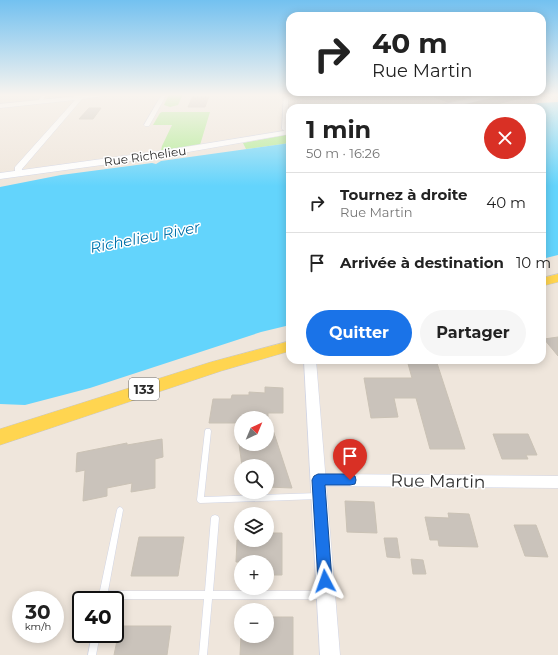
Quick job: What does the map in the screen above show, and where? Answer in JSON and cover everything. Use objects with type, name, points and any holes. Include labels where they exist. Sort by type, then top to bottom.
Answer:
[{"type":"main road","name":"Rue Richelieu","points":[[0,176],[141,157],[286,133]]},
{"type":"main road","points":[[546,281],[558,278]]},
{"type":"main road","name":"133","points":[[0,437],[217,366],[286,347]]},
{"type":"street","points":[[18,173],[17,170],[57,125]]},
{"type":"street","points":[[310,364],[330,655]]},
{"type":"street","name":"Rue Martin","points":[[318,480],[558,482]]},
{"type":"lane","points":[[208,431],[200,500],[319,496]]},
{"type":"lane","points":[[104,591],[120,510]]},
{"type":"lane","points":[[203,655],[215,518]]},
{"type":"lane","points":[[124,596],[208,594],[326,595]]},
{"type":"lane","points":[[92,655],[94,643]]},
{"type":"green space","points":[[153,125],[206,125],[200,145],[161,151],[172,125]]},
{"type":"green space","points":[[286,135],[286,144],[246,149],[243,143]]},
{"type":"water","points":[[546,125],[558,125],[558,255],[546,258]]},
{"type":"water","name":"Richelieu River","points":[[286,144],[286,326],[261,332],[90,388],[25,405],[0,404],[0,187],[61,175],[152,163],[156,164],[161,161]]},
{"type":"building","points":[[558,337],[558,356],[546,341],[546,339]]},
{"type":"building","points":[[408,364],[437,364],[465,449],[430,449],[416,398],[394,398],[398,417],[371,418],[364,378],[412,378]]},
{"type":"building","points":[[265,387],[283,388],[283,413],[274,413],[274,411],[234,411],[234,423],[209,423],[213,399],[231,399],[232,395],[249,395],[249,392],[265,393]]},
{"type":"building","points":[[274,433],[292,488],[274,487],[274,459],[241,459],[240,451],[274,451]]},
{"type":"building","points":[[493,434],[528,434],[537,455],[526,455],[528,459],[502,459]]},
{"type":"building","points":[[162,439],[163,457],[155,459],[155,488],[131,492],[132,483],[107,488],[107,496],[83,501],[85,470],[76,472],[77,453],[127,443],[127,445]]},
{"type":"building","points":[[345,501],[374,502],[377,533],[347,532]]},
{"type":"building","points":[[448,513],[469,514],[478,547],[439,546],[438,540],[430,540],[425,517],[449,518]]},
{"type":"building","points":[[514,525],[536,525],[548,557],[525,556]]},
{"type":"building","points":[[274,533],[282,533],[282,575],[274,575],[274,555],[236,555],[237,547],[274,547]]},
{"type":"building","points":[[139,537],[184,537],[178,576],[131,576]]},
{"type":"building","points":[[384,538],[397,538],[400,558],[387,557]]},
{"type":"building","points":[[411,559],[423,560],[426,574],[413,574]]},
{"type":"building","points":[[274,617],[293,617],[293,655],[240,655],[241,643],[274,643]]},
{"type":"building","points":[[124,626],[171,626],[167,655],[114,655],[116,643],[124,643]]},
{"type":"route","points":[[325,581],[318,480],[350,480]]}]
